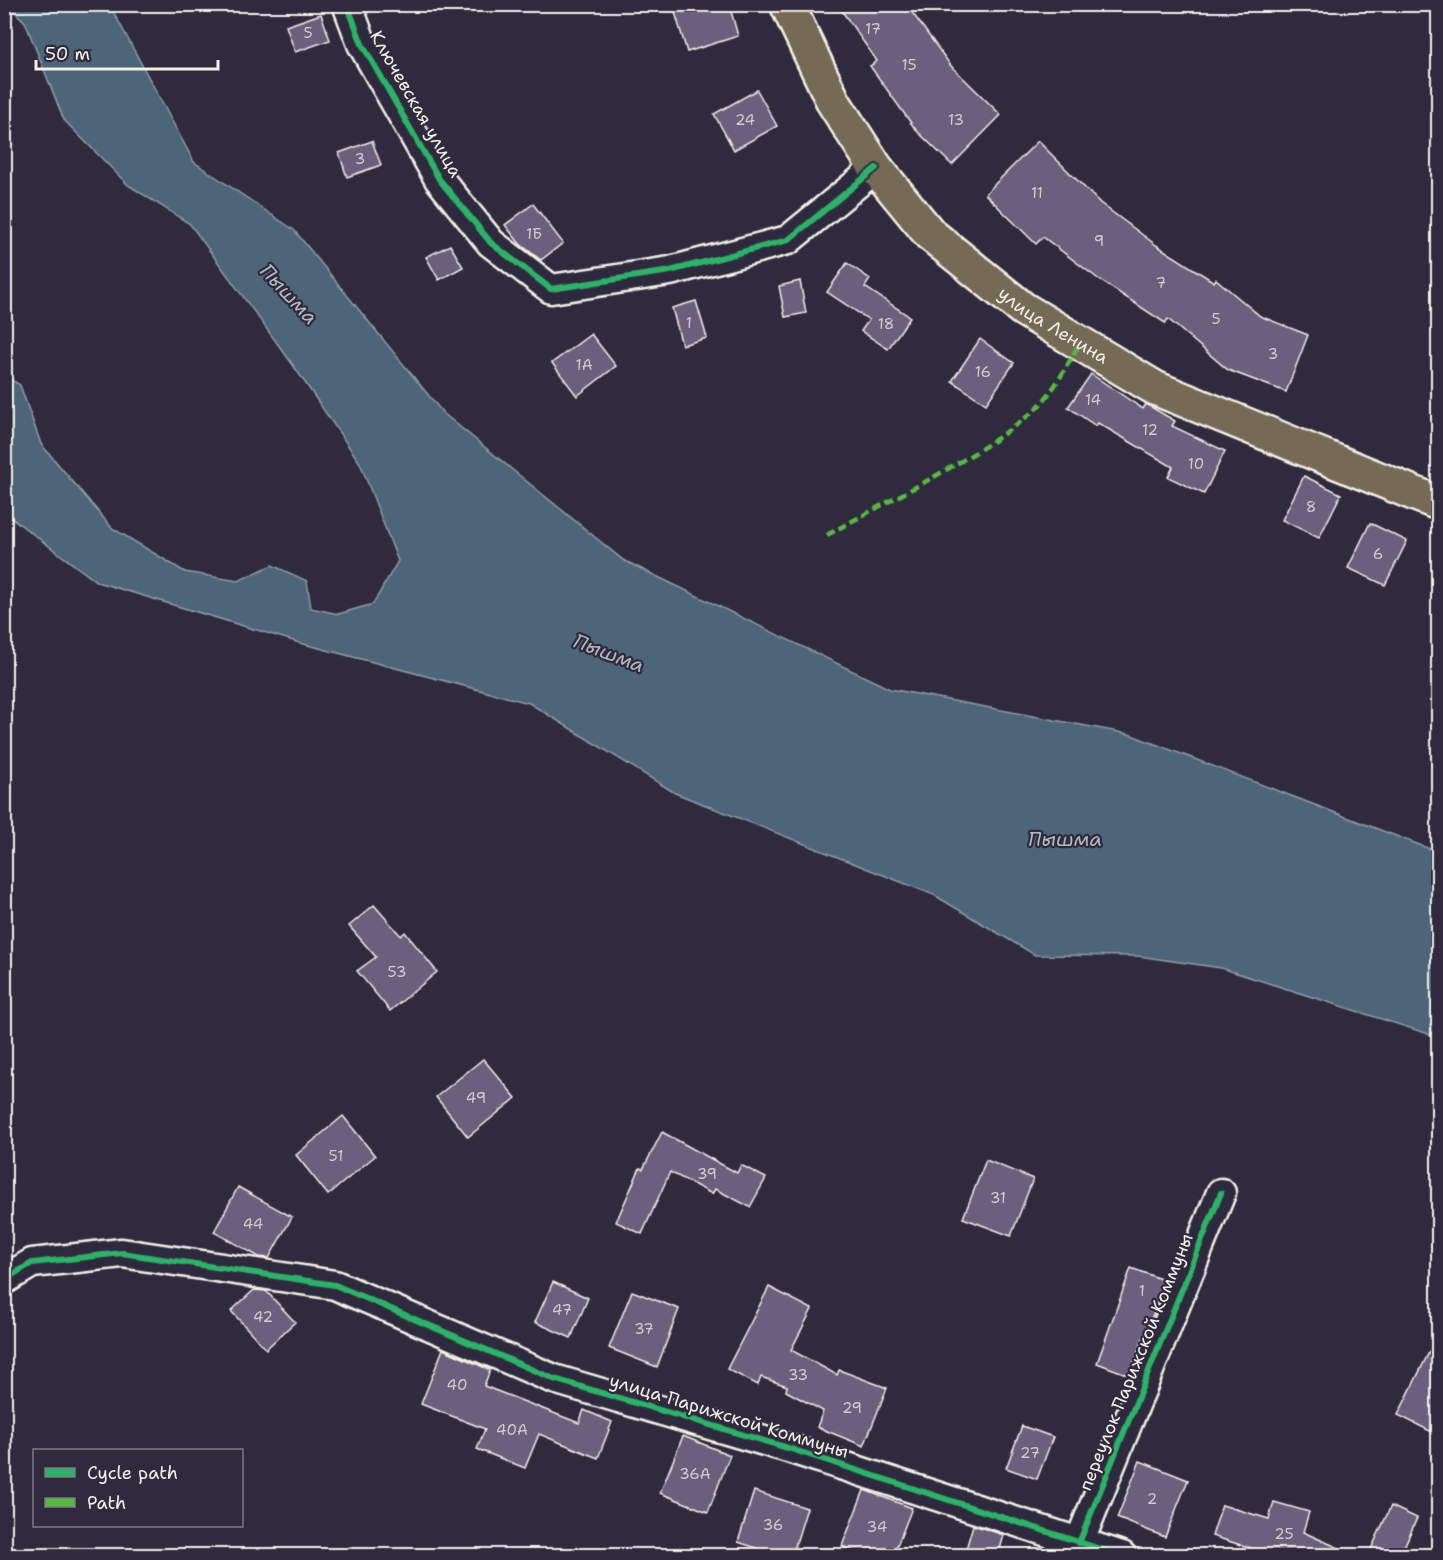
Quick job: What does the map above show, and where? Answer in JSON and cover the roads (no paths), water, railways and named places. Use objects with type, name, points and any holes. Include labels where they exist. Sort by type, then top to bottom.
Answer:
[{"type":"main road","name":"улица Ленина","points":[[787,4],[834,104],[876,168],[930,234],[1023,309],[1146,382],[1438,503]]},
{"type":"street","name":"Ключевская улица","points":[[347,4],[362,44],[439,179],[491,243],[551,289],[670,271],[788,240],[876,168]]},
{"type":"street","name":"переулок Парижской Коммуны","points":[[1078,1543],[1221,1193]]},
{"type":"street","name":"улица Парижской Коммуны","points":[[4,1280],[32,1263],[122,1253],[335,1285],[554,1379],[788,1448],[1122,1556]]},
{"type":"water","name":"Пышма","points":[[8,5],[107,5],[113,11],[194,162],[294,230],[443,413],[623,560],[890,689],[1129,734],[1438,852],[1438,1037],[1221,968],[1138,956],[1035,955],[934,895],[675,793],[529,703],[300,643],[97,582],[5,513],[5,376],[20,385],[41,444],[112,528],[185,572],[238,581],[272,565],[307,581],[311,608],[338,614],[373,604],[398,561],[360,463],[293,365],[190,224],[128,185],[64,120],[25,22]]}]
